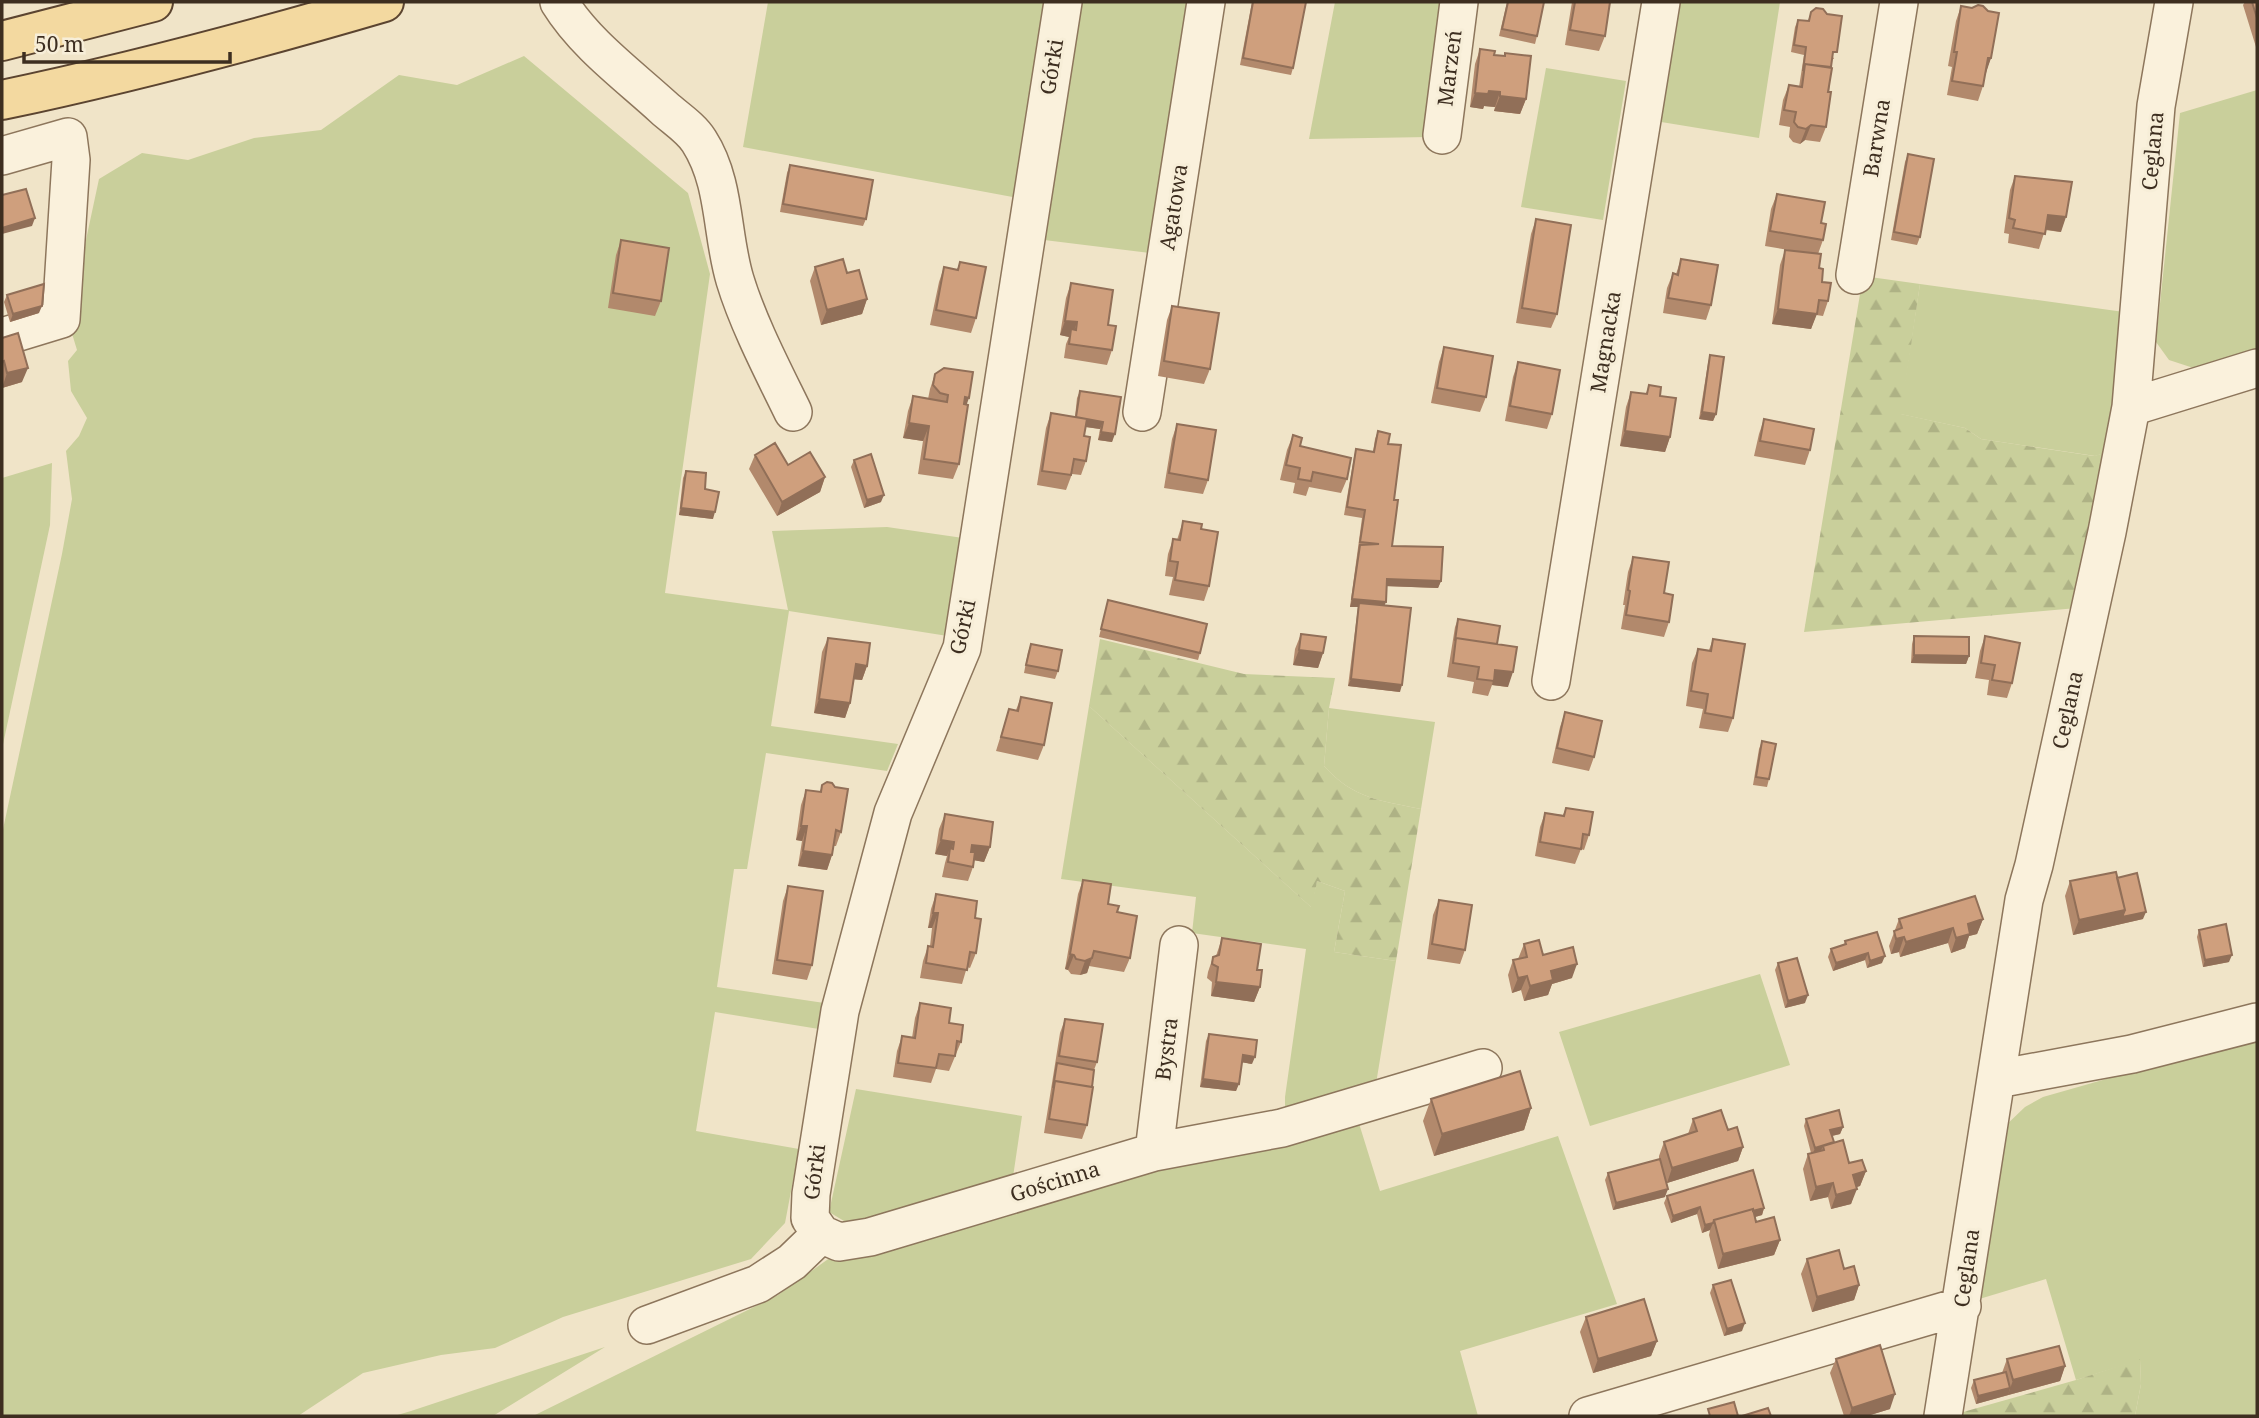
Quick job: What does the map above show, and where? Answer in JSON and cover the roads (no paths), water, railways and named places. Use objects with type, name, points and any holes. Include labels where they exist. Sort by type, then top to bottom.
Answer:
[{"type":"main road","points":[[2,41],[153,2]]},
{"type":"main road","points":[[2,100],[277,33],[384,2]]},
{"type":"street","points":[[559,2],[569,18],[593,43],[698,139],[723,205],[735,279],[793,412]]},
{"type":"street","name":"Górki","points":[[821,1234],[810,1218],[811,1194],[841,1011],[893,813],[962,648],[1063,2]]},
{"type":"street","name":"Agatowa","points":[[1142,412],[1206,2]]},
{"type":"street","name":"Marzeń","points":[[1442,135],[1459,2]]},
{"type":"street","name":"Magnacka","points":[[1551,681],[1661,2]]},
{"type":"street","name":"Barwna","points":[[1855,275],[1899,2]]},
{"type":"street","name":"Ceglana","points":[[1943,1416],[2024,900],[2107,531],[2131,407],[2156,106],[2174,2]]},
{"type":"street","points":[[2,156],[68,137],[71,160],[61,319],[2,337]]},
{"type":"street","points":[[2131,407],[2257,368]]},
{"type":"street","name":"Bystra","points":[[1154,1152],[1179,945]]},
{"type":"street","points":[[1997,1079],[2132,1054],[2257,1022]]},
{"type":"street","name":"Gościnna","points":[[821,1234],[839,1242],[870,1237],[1154,1152],[1282,1128],[1483,1068]]},
{"type":"street","points":[[647,1325],[758,1284],[792,1262],[821,1234]]},
{"type":"street","points":[[1588,1416],[1962,1306]]}]
